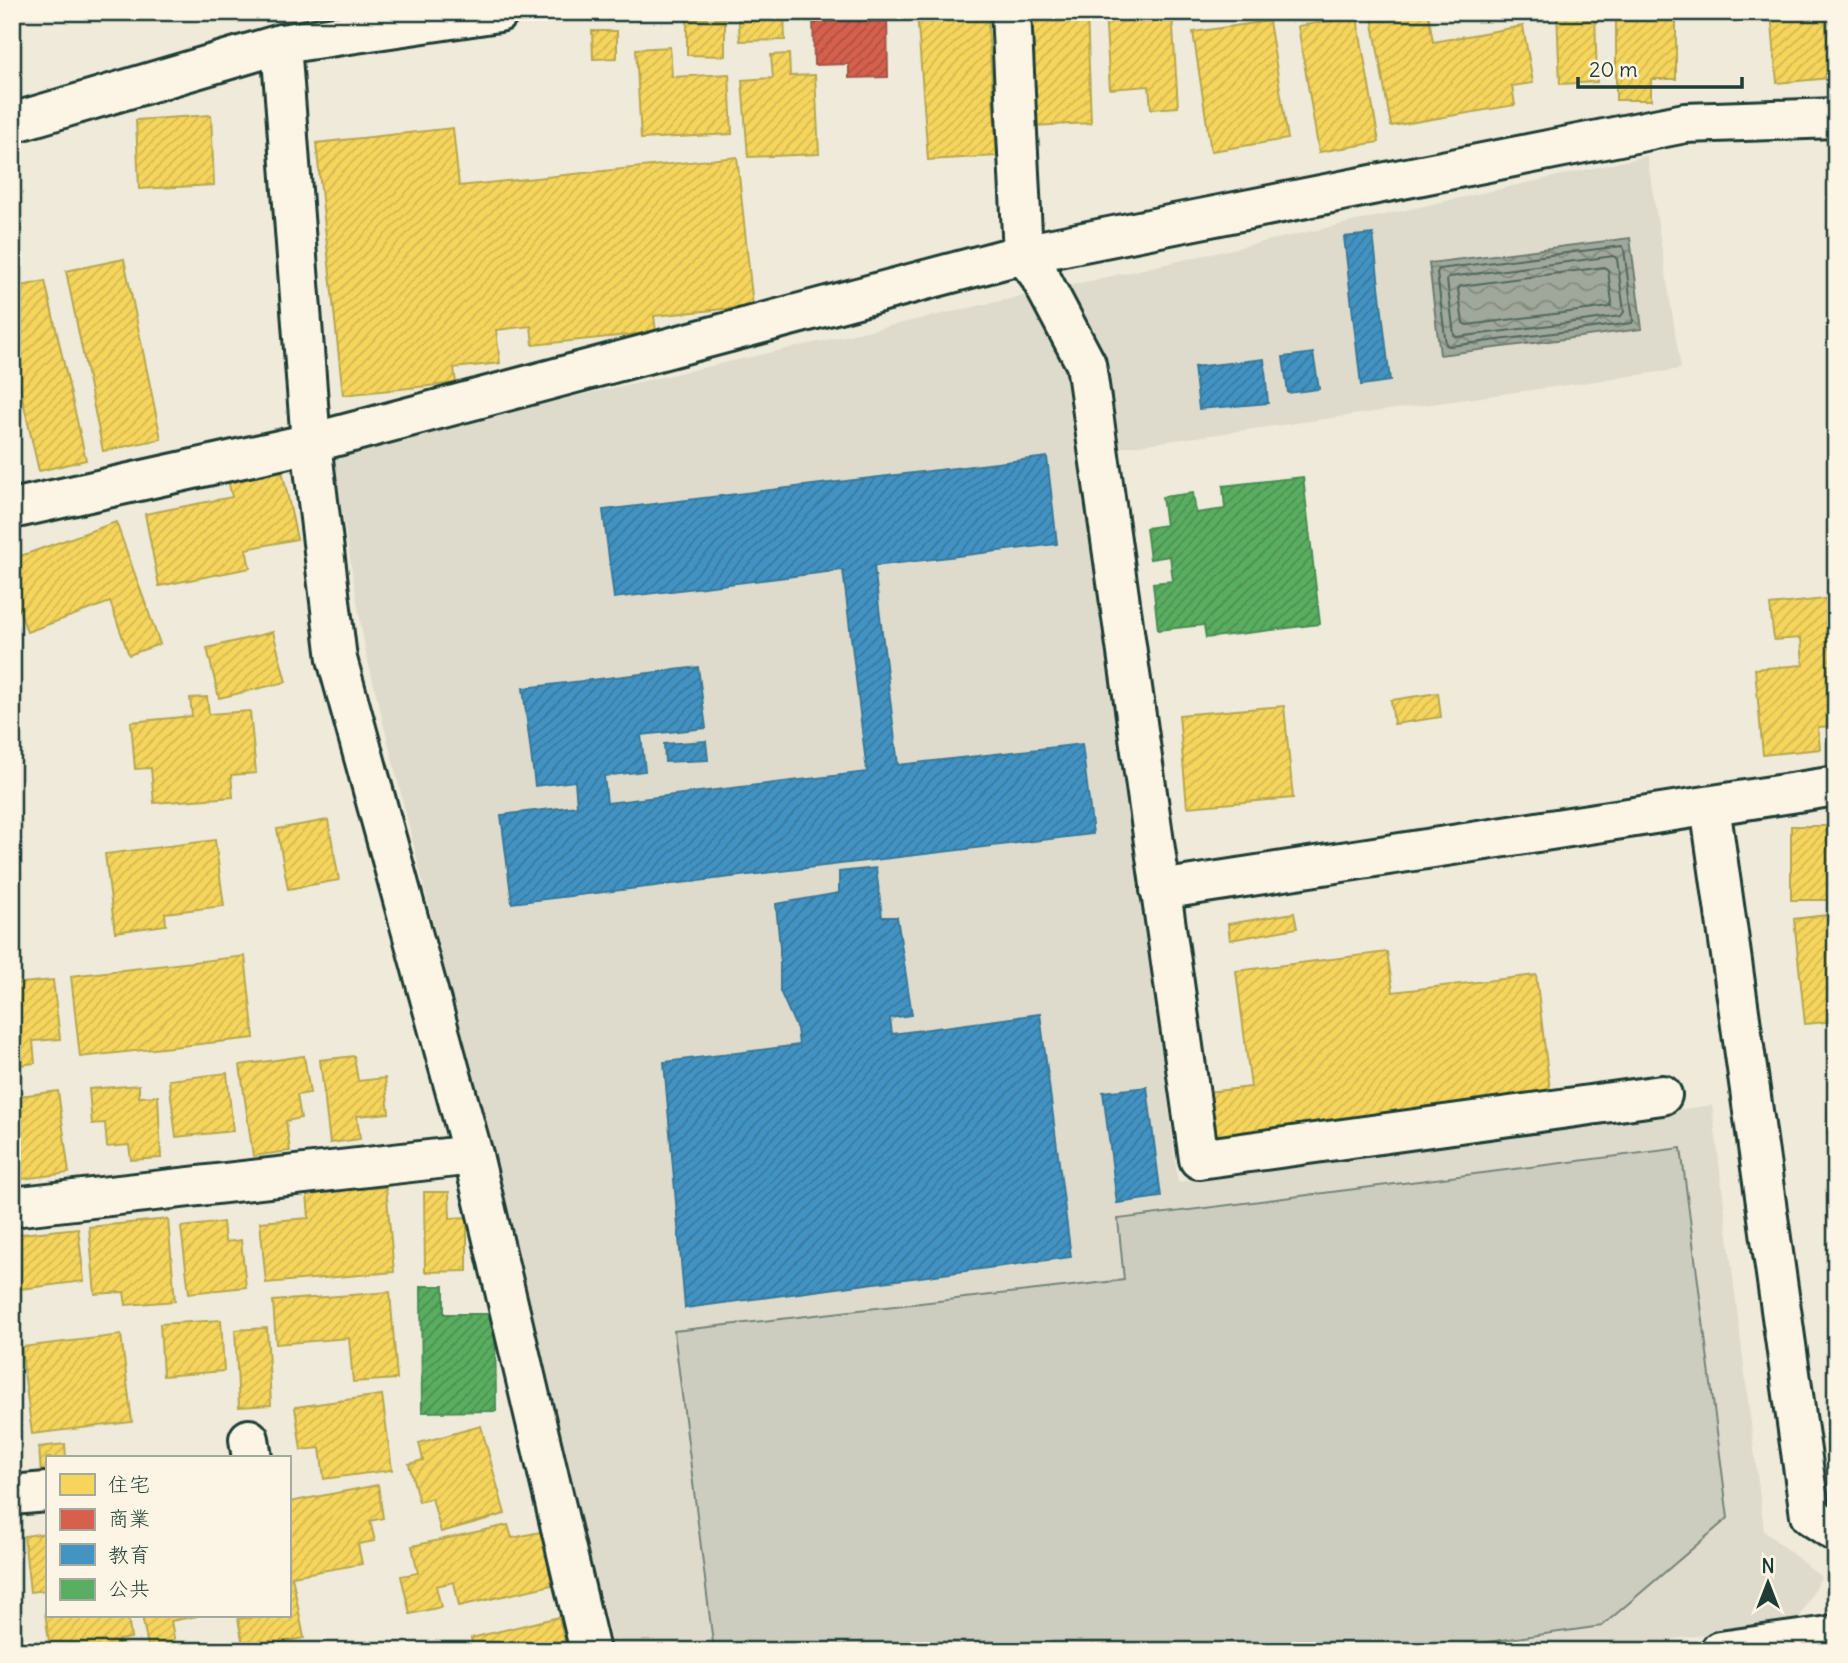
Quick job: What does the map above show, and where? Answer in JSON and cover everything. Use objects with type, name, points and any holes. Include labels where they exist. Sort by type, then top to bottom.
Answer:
[{"type":"street","points":[[12,123],[281,44],[396,20],[499,12]]},
{"type":"street","points":[[1011,12],[1023,254],[1038,272],[1086,364],[1199,1159],[1662,1095]]},
{"type":"street","points":[[281,44],[311,443],[337,659],[473,1156],[590,1651]]},
{"type":"street","points":[[12,509],[311,443],[1023,254],[1685,123],[1836,118]]},
{"type":"street","points":[[1160,890],[1836,786]]},
{"type":"street","points":[[1710,806],[1810,1515],[1836,1532]]},
{"type":"street","points":[[12,1207],[473,1156]]},
{"type":"street","points":[[12,1495],[46,1492]]},
{"type":"street","points":[[1720,1651],[1836,1635],[1831,1651]]},
{"type":"shaded area","points":[[1647,156],[1681,369],[1089,452],[1178,1182],[1712,1105],[1764,1531],[1821,1577],[1797,1622],[1588,1651],[614,1651],[365,649],[332,451]]},
{"type":"shaded area","points":[[1681,1148],[1728,1518],[1602,1626],[1423,1651],[714,1651],[674,1331],[1124,1280],[1118,1219]]},
{"type":"water","points":[[1630,238],[1642,329],[1440,355],[1429,263]]},
{"type":"building: 住宅","points":[[738,12],[784,12],[785,40],[740,41]]},
{"type":"building: 住宅","points":[[917,12],[987,12],[997,156],[928,160]]},
{"type":"building: 住宅","points":[[1027,12],[1087,12],[1091,123],[1032,126]]},
{"type":"building: 住宅","points":[[1105,12],[1172,12],[1178,107],[1151,109],[1149,86],[1110,89]]},
{"type":"building: 住宅","points":[[1335,12],[1356,12],[1379,142],[1319,152],[1298,26],[1336,20]]},
{"type":"building: 住宅","points":[[1371,12],[1428,12],[1433,42],[1523,26],[1533,83],[1512,86],[1515,105],[1391,126]]},
{"type":"building: 住宅","points":[[1557,12],[1595,12],[1597,82],[1560,84]]},
{"type":"building: 住宅","points":[[1616,12],[1676,12],[1676,79],[1651,79],[1651,100],[1616,100]]},
{"type":"building: 住宅","points":[[1771,12],[1836,12],[1825,14],[1830,78],[1777,83]]},
{"type":"building: 住宅","points":[[687,19],[725,19],[725,56],[687,55]]},
{"type":"building: 住宅","points":[[1269,21],[1288,139],[1211,151],[1193,32]]},
{"type":"building: 住宅","points":[[592,31],[617,31],[617,58],[593,59]]},
{"type":"building: 住宅","points":[[670,47],[672,77],[729,74],[732,134],[641,139],[636,49]]},
{"type":"building: 住宅","points":[[789,54],[790,76],[815,75],[819,154],[748,157],[742,80],[773,78],[771,55]]},
{"type":"building: 住宅","points":[[211,115],[214,185],[139,189],[136,120]]},
{"type":"building: 住宅","points":[[453,128],[459,186],[737,157],[753,306],[654,316],[656,332],[533,345],[531,326],[496,330],[500,363],[454,368],[456,383],[343,395],[316,143]]},
{"type":"building: 住宅","points":[[124,259],[161,439],[103,451],[66,271]]},
{"type":"building: 住宅","points":[[45,281],[86,460],[39,471],[12,353],[12,288]]},
{"type":"building: 住宅","points":[[282,470],[297,539],[246,549],[250,568],[159,586],[145,514],[232,497],[228,480]]},
{"type":"building: 住宅","points":[[116,522],[160,644],[129,655],[110,602],[27,632],[12,589],[12,559]]},
{"type":"building: 住宅","points":[[1833,598],[1836,628],[1836,726],[1818,727],[1820,749],[1763,755],[1755,669],[1803,665],[1801,638],[1774,640],[1770,605]]},
{"type":"building: 住宅","points":[[273,632],[286,682],[219,698],[207,648]]},
{"type":"building: 住宅","points":[[1438,693],[1441,717],[1394,724],[1391,700]]},
{"type":"building: 住宅","points":[[207,697],[209,714],[250,711],[256,773],[231,775],[233,797],[154,803],[151,768],[135,769],[131,722],[192,716],[190,698]]},
{"type":"building: 住宅","points":[[1284,706],[1293,798],[1187,807],[1179,715]]},
{"type":"building: 住宅","points":[[328,820],[339,880],[288,889],[277,829]]},
{"type":"building: 住宅","points":[[1791,826],[1833,826],[1833,841],[1836,841],[1836,900],[1791,900]]},
{"type":"building: 住宅","points":[[215,840],[224,906],[165,913],[166,925],[115,932],[105,854]]},
{"type":"building: 住宅","points":[[1294,913],[1297,928],[1230,940],[1228,924]]},
{"type":"building: 住宅","points":[[1836,914],[1836,1021],[1805,1024],[1794,919]]},
{"type":"building: 住宅","points":[[1387,952],[1393,992],[1536,975],[1551,1099],[1214,1140],[1208,1092],[1251,1087],[1236,971]]},
{"type":"building: 住宅","points":[[245,956],[254,1038],[80,1057],[71,976]]},
{"type":"building: 住宅","points":[[53,980],[60,1039],[33,1041],[35,1063],[12,1066],[12,984]]},
{"type":"building: 住宅","points":[[304,1056],[310,1093],[297,1095],[301,1118],[286,1121],[290,1151],[253,1156],[240,1065]]},
{"type":"building: 住宅","points":[[354,1056],[358,1081],[385,1078],[389,1113],[357,1116],[360,1139],[330,1143],[320,1060]]},
{"type":"building: 住宅","points":[[227,1073],[233,1131],[176,1137],[169,1080]]},
{"type":"building: 住宅","points":[[139,1085],[139,1097],[158,1096],[161,1158],[131,1160],[129,1145],[107,1147],[105,1123],[92,1124],[89,1089]]},
{"type":"building: 住宅","points":[[58,1091],[69,1173],[22,1179],[19,1161],[12,1162],[12,1097]]},
{"type":"building: 住宅","points":[[1829,1092],[1836,1093],[1836,1134],[1827,1134]]},
{"type":"building: 住宅","points":[[386,1187],[394,1272],[266,1283],[260,1222],[309,1218],[307,1193]]},
{"type":"building: 住宅","points":[[424,1192],[449,1192],[450,1218],[467,1217],[467,1271],[425,1272]]},
{"type":"building: 住宅","points":[[168,1219],[175,1301],[126,1305],[124,1292],[95,1294],[89,1227]]},
{"type":"building: 住宅","points":[[223,1222],[225,1242],[241,1240],[246,1287],[189,1293],[181,1227]]},
{"type":"building: 住宅","points":[[78,1228],[84,1281],[12,1290],[12,1235]]},
{"type":"building: 住宅","points":[[390,1292],[397,1379],[353,1382],[349,1338],[276,1344],[273,1301]]},
{"type":"building: 住宅","points":[[221,1320],[224,1371],[163,1376],[160,1324]]},
{"type":"building: 住宅","points":[[267,1328],[271,1405],[239,1407],[235,1330]]},
{"type":"building: 住宅","points":[[121,1335],[132,1422],[32,1434],[21,1347]]},
{"type":"building: 住宅","points":[[382,1395],[392,1470],[324,1479],[320,1448],[301,1450],[295,1407]]},
{"type":"building: 住宅","points":[[481,1426],[505,1514],[441,1532],[432,1498],[419,1502],[409,1464],[423,1460],[419,1443]]},
{"type":"building: 住宅","points":[[65,1444],[66,1456],[46,1456],[46,1473],[41,1474],[39,1447]]},
{"type":"building: 住宅","points":[[378,1485],[383,1518],[370,1521],[375,1541],[358,1544],[362,1564],[292,1576],[304,1638],[244,1649],[238,1619],[290,1618],[290,1502]]},
{"type":"building: 住宅","points":[[508,1525],[512,1538],[545,1531],[556,1584],[459,1606],[454,1582],[436,1586],[441,1607],[410,1614],[401,1576],[418,1573],[412,1546]]},
{"type":"building: 住宅","points":[[46,1533],[46,1590],[30,1592],[24,1536]]},
{"type":"building: 住宅","points":[[45,1612],[46,1618],[128,1618],[131,1638],[118,1640],[120,1651],[82,1651],[81,1645],[50,1649]]},
{"type":"building: 住宅","points":[[559,1617],[567,1651],[474,1651],[471,1638]]},
{"type":"building: 住宅","points":[[142,1618],[187,1618],[171,1621],[176,1649],[149,1651]]},
{"type":"building: 商業","points":[[813,12],[887,12],[888,77],[849,78],[849,64],[814,65]]},
{"type":"building: 教育","points":[[1373,234],[1390,381],[1361,385],[1344,237]]},
{"type":"building: 教育","points":[[1313,353],[1319,389],[1288,393],[1283,357]]},
{"type":"building: 教育","points":[[1264,359],[1268,403],[1199,409],[1194,367]]},
{"type":"building: 教育","points":[[1047,457],[1057,544],[874,566],[898,765],[1082,744],[1093,834],[512,903],[501,815],[577,806],[575,781],[535,786],[523,688],[698,667],[706,728],[641,735],[645,771],[604,776],[607,803],[867,772],[843,570],[614,598],[603,510]]},
{"type":"building: 教育","points":[[706,741],[708,760],[665,762],[664,744]]},
{"type":"building: 教育","points":[[876,868],[882,917],[897,917],[912,1015],[890,1018],[892,1034],[1040,1014],[1071,1257],[685,1308],[664,1062],[799,1045],[797,1029],[780,991],[776,904],[839,893],[839,872]]},
{"type":"building: 教育","points":[[1147,1087],[1161,1197],[1117,1203],[1103,1092]]},
{"type":"building: 公共","points":[[1303,477],[1320,624],[1206,638],[1204,625],[1158,630],[1153,583],[1173,581],[1170,556],[1150,559],[1146,528],[1166,525],[1162,497],[1193,493],[1196,513],[1225,509],[1223,486]]},
{"type":"building: 公共","points":[[421,1286],[444,1286],[444,1314],[495,1314],[496,1411],[422,1412]]}]
